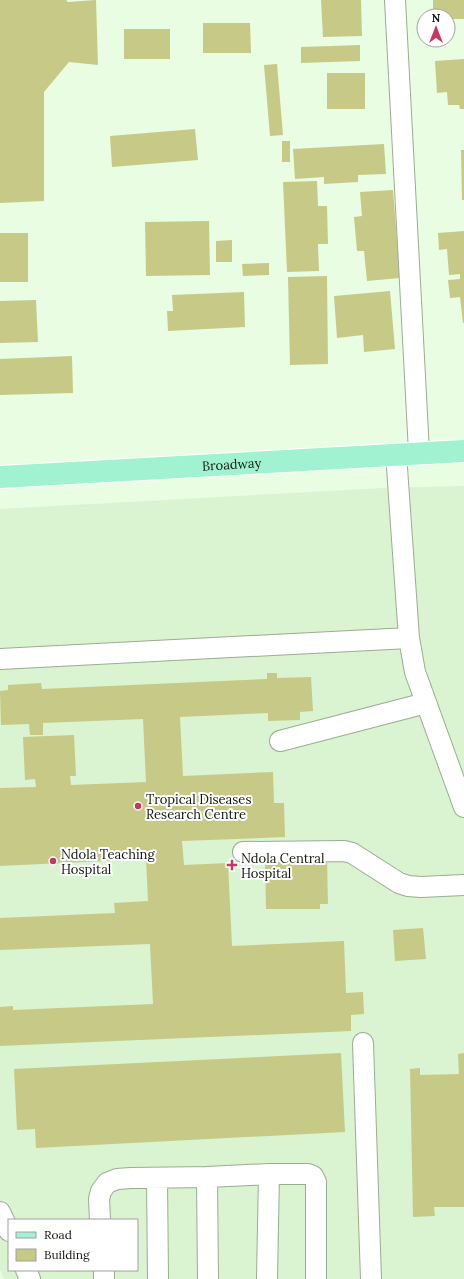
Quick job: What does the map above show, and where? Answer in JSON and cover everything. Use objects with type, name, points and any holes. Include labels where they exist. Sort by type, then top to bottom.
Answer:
[{"type":"main road","name":"Broadway","points":[[0,477],[419,452],[464,451]]},
{"type":"street","points":[[395,0],[419,452]]},
{"type":"street","points":[[396,454],[409,638],[415,672],[464,807]]},
{"type":"street","points":[[0,659],[409,638]]},
{"type":"street","points":[[280,741],[426,703]]},
{"type":"street","points":[[243,852],[344,851],[352,853],[408,886],[421,887],[464,885]]},
{"type":"street","points":[[363,1043],[371,1279]]},
{"type":"street","points":[[267,1279],[269,1174]]},
{"type":"street","points":[[100,1219],[99,1199],[101,1191],[107,1183],[117,1179],[308,1174],[313,1176],[316,1182],[316,1279]]},
{"type":"street","points":[[207,1177],[208,1279]]},
{"type":"street","points":[[157,1178],[158,1279]]},
{"type":"street","points":[[0,1212],[8,1229]]},
{"type":"shaded area","name":"Ndola Central Hospital","points":[[464,486],[464,1279],[4,1279],[0,1270],[0,509],[384,488]]},
{"type":"building","points":[[0,0],[66,0],[68,2],[96,0],[98,65],[69,62],[44,92],[44,201],[0,203]]},
{"type":"building","points":[[321,0],[361,0],[362,36],[323,37]]},
{"type":"building","points":[[433,0],[464,0],[464,19],[456,19],[456,8],[433,8]]},
{"type":"building","points":[[203,23],[250,23],[251,53],[203,53]]},
{"type":"building","points":[[124,29],[170,29],[170,59],[124,59]]},
{"type":"building","points":[[360,45],[360,61],[301,63],[301,47]]},
{"type":"building","points":[[464,59],[464,109],[460,109],[459,105],[448,105],[447,92],[437,93],[435,61]]},
{"type":"building","points":[[277,64],[283,135],[270,136],[264,65]]},
{"type":"building","points":[[327,73],[365,73],[365,109],[327,109]]},
{"type":"building","points":[[195,129],[198,160],[112,167],[110,136]]},
{"type":"building","points":[[282,141],[290,141],[290,162],[282,162]]},
{"type":"building","points":[[384,144],[386,174],[358,175],[358,182],[324,184],[324,177],[295,179],[293,149]]},
{"type":"building","points":[[461,150],[464,150],[464,200],[462,200]]},
{"type":"building","points":[[317,181],[318,206],[327,206],[328,244],[318,244],[319,271],[287,272],[283,182]]},
{"type":"building","points":[[393,190],[400,278],[367,281],[364,251],[357,251],[354,217],[362,216],[360,192]]},
{"type":"building","points":[[209,221],[210,275],[146,276],[145,222]]},
{"type":"building","points":[[464,231],[463,323],[460,297],[450,298],[448,280],[460,279],[460,274],[449,275],[447,249],[439,250],[438,233]]},
{"type":"building","points":[[0,233],[28,233],[28,282],[0,282]]},
{"type":"building","points":[[232,240],[232,262],[216,262],[216,241]]},
{"type":"building","points":[[269,263],[269,275],[243,276],[242,264]]},
{"type":"building","points":[[327,276],[328,364],[290,365],[288,277]]},
{"type":"building","points":[[390,291],[395,349],[364,352],[363,335],[337,338],[334,296]]},
{"type":"building","points":[[244,292],[245,327],[168,331],[167,311],[173,311],[172,295]]},
{"type":"building","points":[[36,300],[38,342],[0,343],[0,301]]},
{"type":"building","points":[[72,356],[73,393],[0,395],[0,359]]},
{"type":"building","name":"Ndola Teaching Hospital","points":[[267,673],[277,673],[277,678],[311,677],[313,711],[300,712],[300,720],[268,721],[268,713],[180,717],[183,776],[273,772],[274,803],[284,803],[285,837],[182,841],[184,865],[228,863],[232,946],[344,941],[346,993],[363,992],[364,1014],[351,1015],[351,1031],[0,1046],[0,1007],[13,1006],[13,1010],[153,1004],[150,944],[0,950],[0,918],[115,913],[114,903],[148,901],[146,859],[0,866],[0,788],[36,787],[35,779],[25,780],[23,737],[74,735],[76,776],[70,776],[71,785],[146,782],[143,719],[43,723],[43,735],[30,735],[29,724],[1,725],[0,691],[8,690],[8,685],[41,683],[42,689],[267,679]]},
{"type":"building","points":[[327,858],[328,904],[320,904],[320,909],[266,909],[265,859]]},
{"type":"building","points":[[423,928],[426,959],[395,961],[393,930]]},
{"type":"building","points":[[341,1053],[345,1132],[36,1148],[35,1129],[17,1130],[14,1069]]},
{"type":"building","points":[[464,1053],[464,1207],[434,1207],[435,1216],[413,1217],[410,1069],[420,1068],[420,1075],[459,1074],[458,1054]]},
{"type":"place","name":"Tropical Diseases Research Centre","points":[[138,806]]},
{"type":"place","name":"Ndola Teaching Hospital","points":[[53,861]]},
{"type":"place","name":"Ndola Central Hospital","points":[[232,865]]}]
